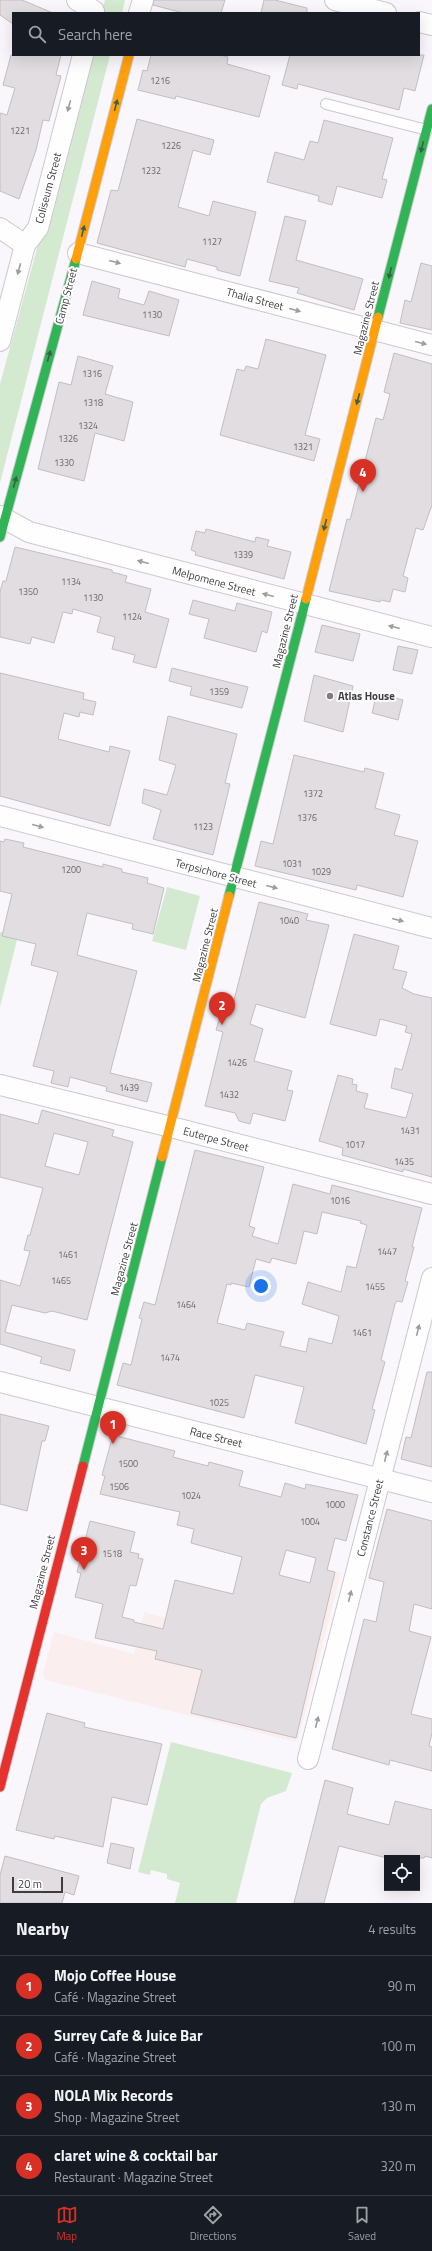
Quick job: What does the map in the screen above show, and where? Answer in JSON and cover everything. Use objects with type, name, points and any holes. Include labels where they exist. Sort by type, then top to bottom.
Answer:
[{"type":"street","points":[[77,0],[95,8]]},
{"type":"street","points":[[139,12],[143,0]]},
{"type":"street","points":[[335,0],[382,12]]},
{"type":"street","points":[[420,22],[432,25]]},
{"type":"street","name":"Coliseum Street","points":[[0,341],[25,245],[38,228],[83,56]]},
{"type":"street","name":"Camp Street","points":[[2,524],[5,496],[78,253],[128,56]]},
{"type":"street","name":"Magazine Street","points":[[0,1787],[432,109]]},
{"type":"street","points":[[0,228],[25,245]]},
{"type":"street","name":"Thalia Street","points":[[78,253],[432,345]]},
{"type":"street","name":"Melpomene Street","points":[[2,524],[432,637]]},
{"type":"street","name":"Terpsichore Street","points":[[0,816],[432,928]]},
{"type":"street","name":"Euterpe Street","points":[[0,1085],[432,1194]]},
{"type":"street","name":"Constance Street","points":[[308,1759],[432,1278]]},
{"type":"street","name":"Race Street","points":[[0,1382],[432,1492]]},
{"type":"lane","points":[[326,104],[427,130]]},
{"type":"shaded area","points":[[240,1566],[309,1583],[314,1567],[341,1573],[298,1740],[295,1742],[45,1680],[43,1674],[54,1632],[134,1654],[144,1612],[165,1618],[175,1580],[233,1593]]},
{"type":"green space","points":[[105,0],[125,0],[122,12],[101,12]]},
{"type":"green space","points":[[90,56],[110,56],[0,483],[0,384]]},
{"type":"green space","points":[[167,887],[200,896],[186,950],[152,941]]},
{"type":"green space","points":[[0,932],[18,936],[0,1007]]},
{"type":"green space","points":[[171,1742],[292,1773],[286,1791],[267,1798],[261,1804],[236,1903],[175,1903],[180,1883],[167,1879],[167,1874],[151,1870],[150,1875],[138,1872]]},
{"type":"building","points":[[0,0],[22,0],[51,12],[12,12],[12,23],[0,15]]},
{"type":"building","points":[[154,0],[225,0],[221,12],[179,12],[153,5]]},
{"type":"building","points":[[264,0],[275,0],[307,8],[307,12],[261,12]]},
{"type":"building","points":[[11,55],[61,56],[56,75],[61,76],[49,121],[43,120],[36,150],[19,199],[0,191],[0,113],[7,115],[15,88],[3,85]]},
{"type":"building","points":[[424,55],[415,91],[404,88],[399,110],[298,84],[297,89],[282,85],[290,56]]},
{"type":"building","points":[[151,56],[224,56],[228,57],[227,64],[270,76],[259,117],[176,96],[175,99],[138,90],[143,70],[147,71]]},
{"type":"building","points":[[137,119],[214,140],[210,155],[193,150],[178,207],[209,216],[213,201],[256,212],[240,276],[217,270],[217,267],[187,259],[185,267],[97,243],[111,190],[118,191]]},
{"type":"building","points":[[324,120],[393,138],[382,179],[387,180],[382,198],[337,186],[332,205],[318,201],[319,196],[267,182],[275,152],[304,160],[310,141],[318,143]]},
{"type":"building","points":[[285,216],[306,221],[296,260],[363,279],[354,310],[297,293],[299,288],[269,281]]},
{"type":"building","points":[[421,263],[432,266],[432,330],[400,323],[405,300],[411,302]]},
{"type":"building","points":[[92,281],[120,289],[118,298],[144,305],[149,291],[179,300],[169,336],[83,315]]},
{"type":"building","points":[[266,339],[326,355],[305,435],[320,439],[314,461],[220,435],[237,369],[244,371],[246,366],[258,369]]},
{"type":"building","points":[[394,353],[432,364],[432,505],[423,530],[416,528],[403,576],[408,578],[405,592],[393,589],[390,602],[381,600],[380,602],[329,591],[347,519],[350,520],[376,418],[383,420],[390,394],[384,392]]},
{"type":"building","points":[[78,356],[113,366],[105,394],[133,402],[124,441],[95,433],[84,481],[38,469],[59,382],[71,385]]},
{"type":"building","points":[[206,529],[255,542],[256,537],[269,540],[267,546],[291,552],[284,579],[195,555],[196,552],[191,550],[196,531],[205,533]]},
{"type":"building","points":[[15,547],[112,570],[112,572],[127,576],[125,582],[151,589],[145,612],[169,619],[156,668],[133,662],[135,655],[112,649],[115,637],[97,632],[101,617],[73,609],[72,614],[63,612],[54,643],[32,637],[30,644],[0,637],[0,592],[3,581],[6,581]]},
{"type":"building","points":[[193,600],[235,611],[237,603],[272,612],[267,633],[262,631],[256,652],[204,638],[209,619],[189,614]]},
{"type":"building","points":[[322,625],[360,634],[353,661],[315,652]]},
{"type":"building","points":[[398,646],[418,650],[412,674],[393,670]]},
{"type":"building","points":[[172,668],[248,687],[242,708],[190,695],[192,687],[169,681]]},
{"type":"building","points":[[0,673],[84,693],[83,699],[96,702],[93,715],[80,712],[79,717],[64,713],[58,739],[109,752],[110,746],[130,751],[110,826],[0,796]]},
{"type":"building","points":[[314,675],[353,686],[343,732],[304,721]]},
{"type":"building","points":[[377,693],[403,700],[398,720],[372,713]]},
{"type":"building","points":[[168,716],[237,734],[225,783],[230,784],[213,855],[153,839],[161,810],[142,803],[144,789],[167,795],[176,765],[159,760]]},
{"type":"building","points":[[294,755],[364,772],[365,768],[384,773],[375,808],[400,815],[394,835],[418,841],[403,897],[357,885],[356,890],[255,866],[261,841],[273,844]]},
{"type":"building","points":[[5,839],[24,843],[23,847],[103,867],[103,864],[122,869],[122,872],[148,878],[147,883],[164,888],[153,934],[132,929],[133,924],[87,913],[77,955],[137,971],[110,1073],[152,1083],[147,1102],[106,1091],[107,1087],[70,1077],[68,1087],[51,1083],[54,1071],[33,1066],[58,972],[31,965],[36,944],[2,936],[12,894],[0,891],[0,841],[4,842]]},
{"type":"building","points":[[259,902],[308,914],[306,920],[329,925],[305,1018],[256,1004],[250,1024],[263,1029],[254,1061],[292,1071],[287,1090],[293,1091],[285,1121],[253,1113],[250,1124],[239,1121],[235,1113],[205,1106],[223,1032],[216,1030],[222,1010],[231,1012]]},
{"type":"building","points":[[354,934],[399,946],[393,969],[407,972],[402,988],[414,994],[432,998],[432,1177],[403,1169],[403,1172],[342,1155],[343,1148],[319,1141],[338,1075],[353,1079],[352,1084],[357,1085],[356,1091],[368,1094],[364,1108],[406,1118],[413,1094],[391,1088],[395,1068],[402,1070],[412,1034],[405,1032],[407,1026],[380,1019],[376,1036],[330,1024]]},
{"type":"building","points":[[42,1110],[114,1130],[112,1136],[133,1142],[87,1320],[52,1311],[45,1313],[12,1305],[5,1332],[75,1350],[70,1371],[40,1363],[42,1357],[0,1344],[0,1280],[20,1286],[30,1251],[24,1250],[28,1235],[30,1235],[43,1188],[0,1177],[0,1114],[38,1124]],"holes":[[[54,1133],[88,1142],[79,1175],[45,1166]]]},
{"type":"building","points":[[195,1150],[264,1167],[249,1226],[255,1228],[252,1236],[278,1244],[293,1184],[330,1194],[332,1185],[422,1208],[405,1281],[408,1282],[402,1302],[397,1301],[395,1304],[381,1360],[385,1362],[372,1409],[375,1410],[366,1444],[295,1423],[304,1387],[255,1375],[244,1418],[117,1385],[123,1363],[131,1365],[142,1319],[139,1318],[144,1302],[155,1305]],"holes":[[[322,1212],[361,1221],[360,1223],[367,1225],[356,1268],[347,1266],[341,1292],[308,1282],[302,1304],[339,1316],[332,1344],[309,1338],[306,1352],[280,1346],[284,1332],[247,1323],[245,1330],[217,1323],[227,1284],[231,1285],[231,1283],[249,1287],[256,1259],[270,1263],[272,1258],[296,1264],[304,1231],[317,1234]]]},
{"type":"building","points":[[427,1372],[432,1372],[432,1467],[401,1459],[406,1437],[411,1438]]},
{"type":"building","points":[[0,1414],[49,1426],[45,1441],[42,1441],[27,1511],[0,1504]]},
{"type":"building","points":[[113,1435],[175,1451],[173,1457],[208,1466],[209,1462],[243,1471],[239,1486],[281,1497],[285,1483],[305,1489],[306,1484],[358,1495],[346,1541],[335,1538],[327,1570],[335,1572],[296,1738],[191,1713],[202,1670],[155,1659],[157,1651],[95,1638],[103,1604],[75,1597],[81,1573],[77,1572],[90,1521],[135,1532],[130,1552],[139,1554],[138,1558],[143,1559],[136,1586],[130,1585],[122,1617],[134,1620],[134,1622],[163,1629],[175,1580],[233,1594],[242,1557],[191,1543],[194,1529],[177,1525],[180,1512],[100,1494],[105,1476],[102,1475]],"holes":[[[286,1550],[316,1558],[310,1583],[279,1575]]]},
{"type":"building","points":[[387,1509],[432,1521],[432,1609],[414,1604],[409,1631],[431,1637],[411,1714],[432,1719],[432,1733],[429,1746],[432,1747],[432,1771],[390,1760],[389,1765],[332,1749],[364,1619],[376,1622],[384,1582],[369,1578]]},
{"type":"building","points":[[47,1713],[85,1723],[84,1727],[162,1744],[147,1805],[112,1797],[103,1847],[55,1836],[54,1839],[16,1830]]},
{"type":"building","points":[[325,1780],[353,1788],[347,1814],[389,1825],[395,1801],[432,1810],[432,1858],[425,1856],[424,1858],[420,1858],[420,1855],[384,1855],[384,1857],[339,1846],[324,1903],[294,1903]]},
{"type":"building","points":[[111,1843],[134,1848],[130,1869],[107,1863]]},
{"type":"building","points":[[5,1856],[79,1876],[74,1895],[65,1892],[62,1903],[0,1903],[0,1875]]},
{"type":"traffic: fast","points":[[378,317],[432,109]]},
{"type":"traffic: fast","points":[[0,537],[76,259]]},
{"type":"traffic: fast","points":[[229,896],[306,599]]},
{"type":"traffic: fast","points":[[83,1466],[162,1157]]},
{"type":"traffic: slow","points":[[76,259],[129,56]]},
{"type":"traffic: slow","points":[[306,599],[378,317]]},
{"type":"traffic: slow","points":[[162,1157],[229,896]]},
{"type":"traffic: jam","points":[[0,1787],[83,1466]]},
{"type":"place","name":"claret wine & cocktail bar","points":[[363,492]]},
{"type":"place","name":"Atlas House","points":[[330,696]]},
{"type":"place","name":"Surrey Cafe & Juice Bar","points":[[222,1025]]},
{"type":"place","name":"Mojo Coffee House","points":[[113,1444]]},
{"type":"place","name":"NOLA Mix Records","points":[[84,1570]]}]
